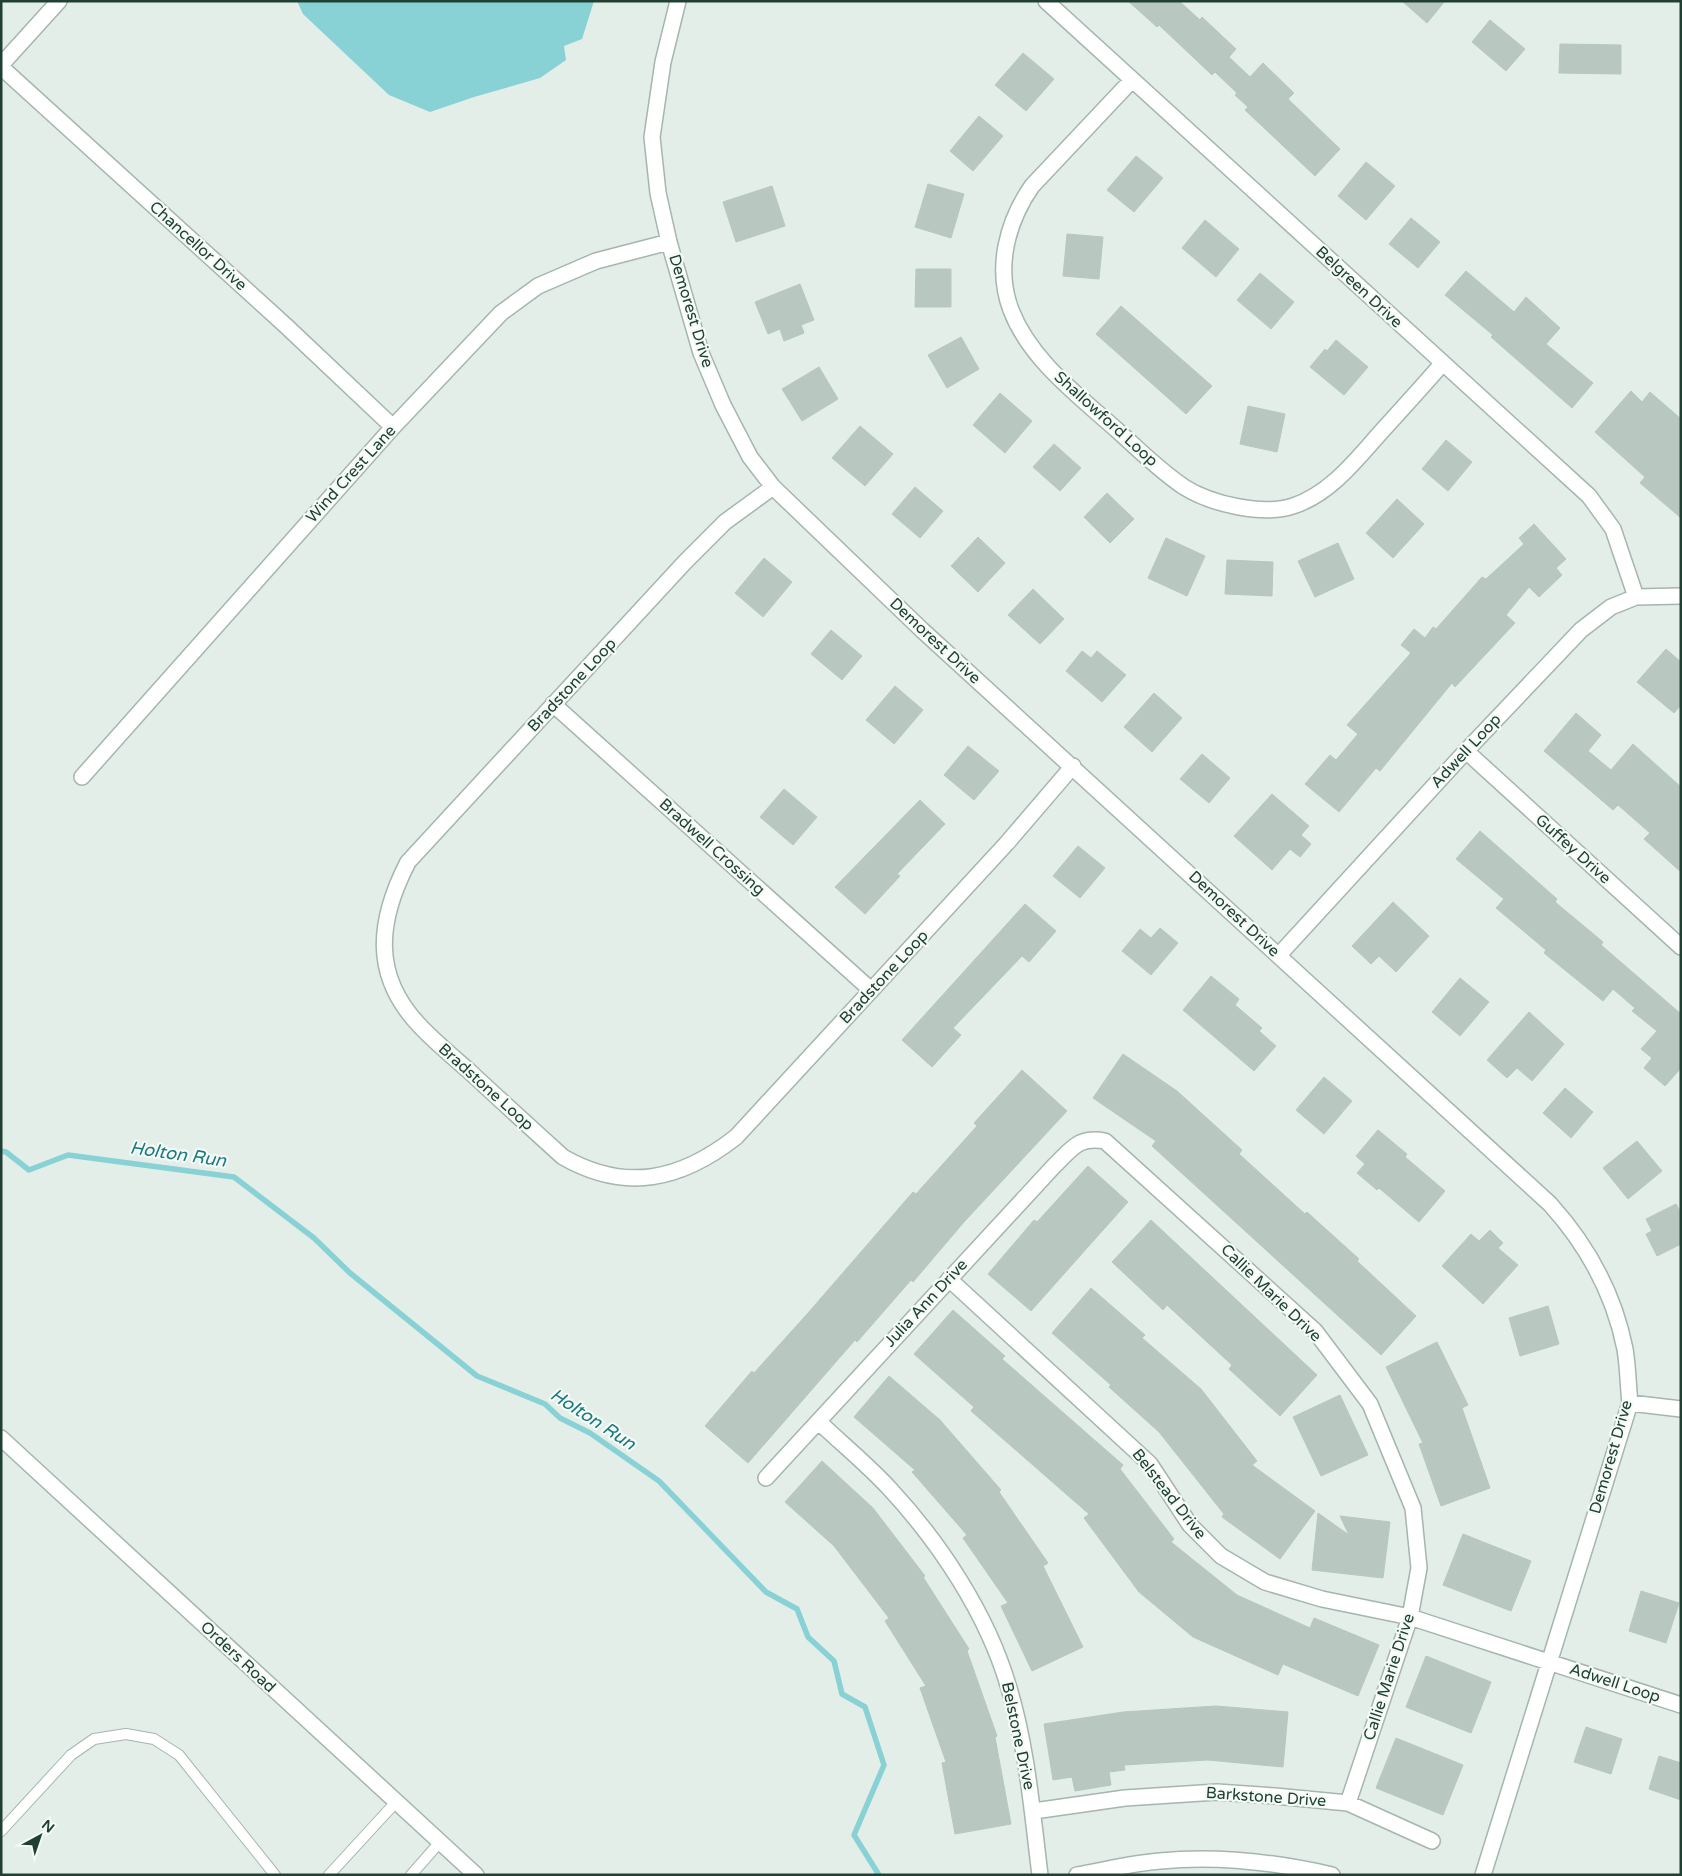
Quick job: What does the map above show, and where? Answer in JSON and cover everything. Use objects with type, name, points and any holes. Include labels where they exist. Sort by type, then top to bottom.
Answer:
[{"type":"street","points":[[1,66],[58,1]]},
{"type":"street","name":"Demorest Drive","points":[[678,1],[663,62],[652,136],[658,193],[669,242],[702,353],[723,405],[750,457],[773,487],[922,630],[1537,1192],[1574,1231],[1592,1259],[1617,1319],[1625,1350],[1630,1403],[1483,1875]]},
{"type":"street","name":"Belgreen Drive","points":[[1046,1],[1589,496],[1614,529],[1636,597]]},
{"type":"street","name":"Chancellor Drive","points":[[1,66],[285,324],[394,427]]},
{"type":"street","name":"Shallowford Loop","points":[[1132,80],[1032,186],[1020,203],[1011,225],[1004,253],[1004,281],[1011,310],[1023,335],[1051,369],[1083,399],[1149,459],[1185,487],[1215,501],[1239,507],[1260,510],[1292,507],[1318,495],[1342,474],[1442,364]]},
{"type":"street","name":"Wind Crest Lane","points":[[82,777],[394,427],[501,313],[538,286],[596,261],[669,242]]},
{"type":"street","name":"Bradstone Loop","points":[[773,487],[725,522],[408,862],[394,890],[384,936],[388,974],[396,991],[419,1026],[563,1157],[582,1168],[634,1180],[662,1176],[687,1168],[713,1155],[736,1137],[1007,843],[1073,766]]},
{"type":"street","name":"Adwell Loop","points":[[1279,956],[1466,751],[1580,630],[1611,607],[1636,597],[1681,596]]},
{"type":"street","name":"Bradwell Crossing","points":[[554,704],[871,990]]},
{"type":"street","name":"Guffey Drive","points":[[1466,751],[1681,947]]},
{"type":"street","name":"Julia Ann Drive","points":[[766,1478],[949,1278],[1079,1141],[1093,1139]]},
{"type":"street","name":"Callie Marie Drive","points":[[1093,1139],[1105,1141],[1315,1331],[1370,1404],[1413,1508],[1419,1568],[1410,1617],[1348,1803]]},
{"type":"street","name":"Belstead Drive","points":[[949,1278],[1150,1464],[1190,1525],[1221,1556],[1265,1582],[1322,1599],[1410,1617],[1550,1661]]},
{"type":"street","points":[[1630,1403],[1681,1409]]},
{"type":"street","name":"Belstone Drive","points":[[819,1422],[890,1489],[941,1550],[981,1618],[1008,1684],[1034,1811],[1040,1875]]},
{"type":"street","name":"Orders Road","points":[[1,1438],[476,1875]]},
{"type":"street","name":"Adwell Loop","points":[[1550,1661],[1681,1705]]},
{"type":"street","name":"Barkstone Drive","points":[[1034,1811],[1125,1798],[1217,1792],[1348,1803],[1432,1841]]},
{"type":"street","points":[[1077,1875],[1160,1861],[1229,1859],[1261,1862],[1332,1875]]},
{"type":"lane","points":[[1,1830],[71,1755],[94,1739],[126,1734],[154,1739],[179,1755],[274,1875]]},
{"type":"lane","points":[[329,1875],[396,1802]]},
{"type":"lane","points":[[411,1875],[440,1842]]},
{"type":"water","points":[[297,1],[594,1],[582,39],[564,46],[566,60],[540,78],[430,112],[389,95],[303,14]]},
{"type":"building","points":[[1128,1],[1179,1],[1200,20],[1202,17],[1236,49],[1229,57],[1250,77],[1263,63],[1294,93],[1288,99],[1340,149],[1315,176],[1245,110],[1248,107],[1235,95],[1237,93],[1215,72],[1212,75],[1159,25],[1157,27]]},
{"type":"building","points":[[1402,1],[1445,1],[1427,23]]},
{"type":"building","points":[[1490,20],[1525,49],[1506,71],[1472,42]]},
{"type":"building","points":[[1560,44],[1621,45],[1621,74],[1559,73]]},
{"type":"building","points":[[1023,53],[1054,79],[1026,111],[995,85]]},
{"type":"building","points":[[979,116],[1003,136],[973,171],[950,151]]},
{"type":"building","points":[[1136,156],[1163,178],[1134,212],[1107,190]]},
{"type":"building","points":[[1366,162],[1395,186],[1366,220],[1338,196]]},
{"type":"building","points":[[928,184],[964,194],[951,238],[915,227]]},
{"type":"building","points":[[772,186],[785,226],[736,242],[723,202]]},
{"type":"building","points":[[1411,218],[1440,242],[1418,268],[1389,244]]},
{"type":"building","points":[[1205,220],[1239,249],[1216,277],[1182,248]]},
{"type":"building","points":[[1067,234],[1103,237],[1099,279],[1063,276]]},
{"type":"building","points":[[916,269],[951,269],[951,307],[915,307]]},
{"type":"building","points":[[1466,271],[1514,312],[1526,297],[1560,328],[1546,344],[1593,383],[1572,408],[1491,337],[1493,335],[1445,295]]},
{"type":"building","points":[[1260,273],[1294,302],[1271,329],[1237,300]]},
{"type":"building","points":[[800,284],[814,320],[801,325],[804,333],[784,341],[780,329],[768,334],[755,302]]},
{"type":"building","points":[[1121,306],[1212,386],[1186,414],[1096,334]]},
{"type":"building","points":[[961,337],[979,369],[947,388],[928,355]]},
{"type":"building","points":[[1336,340],[1368,367],[1344,395],[1310,367],[1325,349],[1327,351]]},
{"type":"building","points":[[819,367],[838,399],[802,421],[782,389]]},
{"type":"building","points":[[1631,391],[1642,402],[1650,392],[1681,419],[1681,518],[1640,483],[1645,477],[1595,432]]},
{"type":"building","points":[[1000,393],[1032,421],[1005,453],[973,425]]},
{"type":"building","points":[[1248,406],[1285,414],[1277,452],[1240,444]]},
{"type":"building","points":[[860,426],[893,454],[865,486],[832,458]]},
{"type":"building","points":[[1446,440],[1472,462],[1448,491],[1422,469]]},
{"type":"building","points":[[1054,444],[1081,468],[1060,491],[1033,467]]},
{"type":"building","points":[[915,487],[943,511],[920,538],[892,514]]},
{"type":"building","points":[[1107,493],[1134,519],[1110,543],[1084,517]]},
{"type":"building","points":[[1397,499],[1424,524],[1393,558],[1366,533]]},
{"type":"building","points":[[1534,524],[1566,559],[1556,568],[1562,575],[1539,597],[1529,587],[1506,615],[1515,623],[1455,687],[1452,683],[1380,771],[1376,768],[1339,812],[1305,784],[1330,755],[1336,760],[1358,734],[1347,725],[1411,653],[1401,645],[1414,629],[1425,638],[1433,627],[1436,629],[1482,577],[1486,579],[1524,544],[1519,538]]},
{"type":"building","points":[[978,537],[1005,563],[978,592],[951,566]]},
{"type":"building","points":[[1166,538],[1205,556],[1187,596],[1148,578]]},
{"type":"building","points":[[1338,543],[1354,579],[1315,597],[1298,561]]},
{"type":"building","points":[[764,558],[792,582],[763,617],[735,593]]},
{"type":"building","points":[[1227,560],[1273,562],[1272,596],[1225,594]]},
{"type":"building","points":[[1033,589],[1064,619],[1040,644],[1008,615]]},
{"type":"building","points":[[831,630],[862,656],[842,680],[811,654]]},
{"type":"building","points":[[1666,649],[1681,662],[1681,705],[1674,713],[1637,682]]},
{"type":"building","points":[[1082,651],[1091,658],[1097,651],[1126,675],[1102,702],[1066,671]]},
{"type":"building","points":[[895,686],[923,710],[894,744],[866,720]]},
{"type":"building","points":[[1154,693],[1182,718],[1152,752],[1124,727]]},
{"type":"building","points":[[1576,713],[1601,735],[1588,751],[1611,770],[1633,744],[1681,787],[1681,872],[1644,839],[1650,833],[1618,805],[1613,810],[1544,751]]},
{"type":"building","points":[[968,746],[999,771],[974,800],[944,775]]},
{"type":"building","points":[[1202,754],[1230,778],[1209,803],[1180,779]]},
{"type":"building","points":[[784,789],[817,817],[793,845],[760,817]]},
{"type":"building","points":[[1272,794],[1309,826],[1301,835],[1311,844],[1300,857],[1290,849],[1272,870],[1234,836]]},
{"type":"building","points":[[920,800],[945,824],[897,874],[900,876],[865,914],[835,887]]},
{"type":"building","points":[[1480,831],[1557,899],[1555,902],[1603,942],[1601,945],[1681,1014],[1681,1068],[1665,1086],[1644,1068],[1652,1058],[1641,1049],[1657,1031],[1632,1011],[1635,1008],[1613,989],[1603,1001],[1544,953],[1546,950],[1496,908],[1504,899],[1456,859]]},
{"type":"building","points":[[1078,846],[1105,868],[1080,898],[1053,876]]},
{"type":"building","points":[[1393,902],[1429,936],[1396,972],[1379,956],[1371,964],[1352,946]]},
{"type":"building","points":[[1025,904],[1056,931],[1029,962],[1022,956],[953,1028],[961,1035],[932,1067],[902,1040]]},
{"type":"building","points":[[1160,928],[1178,943],[1151,975],[1122,951],[1140,929],[1151,938]]},
{"type":"building","points":[[1211,976],[1239,999],[1235,1005],[1262,1028],[1259,1031],[1276,1046],[1254,1071],[1183,1010]]},
{"type":"building","points":[[1460,978],[1489,1002],[1460,1036],[1432,1012]]},
{"type":"building","points":[[1529,1012],[1564,1044],[1532,1081],[1517,1068],[1507,1078],[1487,1060]]},
{"type":"building","points":[[1123,1054],[1177,1091],[1242,1150],[1239,1154],[1305,1214],[1307,1212],[1359,1259],[1357,1261],[1416,1316],[1381,1355],[1152,1146],[1156,1141],[1093,1098]]},
{"type":"building","points":[[1022,1070],[1067,1111],[964,1222],[913,1282],[911,1280],[857,1342],[855,1340],[748,1463],[705,1426],[752,1371],[754,1373],[808,1313],[913,1192],[916,1194],[977,1126],[974,1123]]},
{"type":"building","points":[[1324,1077],[1352,1101],[1324,1134],[1296,1110]]},
{"type":"building","points":[[1565,1088],[1593,1112],[1571,1138],[1543,1113]]},
{"type":"building","points":[[1378,1130],[1407,1154],[1405,1157],[1445,1191],[1419,1222],[1379,1188],[1377,1190],[1357,1173],[1365,1164],[1356,1156]]},
{"type":"building","points":[[1637,1141],[1662,1171],[1628,1199],[1603,1168]]},
{"type":"building","points":[[1088,1166],[1128,1202],[1031,1311],[988,1274],[1034,1220],[1037,1222]]},
{"type":"building","points":[[1676,1204],[1681,1212],[1681,1244],[1657,1256],[1646,1234],[1652,1231],[1646,1219]]},
{"type":"building","points":[[1151,1220],[1317,1375],[1280,1416],[1229,1369],[1232,1365],[1167,1305],[1163,1310],[1112,1262]]},
{"type":"building","points":[[1490,1230],[1503,1243],[1498,1248],[1518,1265],[1483,1304],[1442,1266],[1471,1234],[1479,1241]]},
{"type":"building","points":[[1091,1288],[1145,1335],[1142,1338],[1201,1389],[1257,1461],[1252,1465],[1315,1511],[1280,1559],[1222,1517],[1224,1514],[1159,1432],[1109,1387],[1111,1385],[1052,1333]]},
{"type":"building","points":[[1548,1306],[1559,1344],[1520,1356],[1509,1318]]},
{"type":"building","points":[[953,1310],[1005,1356],[1002,1359],[1123,1465],[1120,1469],[1174,1539],[1171,1542],[1237,1595],[1310,1628],[1314,1618],[1379,1645],[1358,1696],[1283,1664],[1278,1675],[1193,1637],[1139,1592],[1084,1518],[1089,1514],[971,1411],[974,1407],[914,1354]]},
{"type":"building","points":[[1437,1342],[1468,1405],[1462,1408],[1490,1488],[1441,1506],[1419,1444],[1423,1443],[1386,1367]]},
{"type":"building","points":[[889,1376],[940,1420],[1001,1490],[999,1492],[1048,1563],[1043,1566],[1083,1647],[1032,1671],[1001,1606],[1008,1603],[963,1538],[967,1535],[912,1472],[915,1470],[854,1417]]},
{"type":"building","points":[[1340,1395],[1368,1455],[1321,1476],[1293,1417]]},
{"type":"building","points":[[822,1461],[873,1508],[925,1576],[923,1577],[969,1649],[967,1651],[997,1736],[995,1737],[1011,1824],[955,1834],[942,1763],[946,1762],[920,1688],[926,1686],[885,1621],[889,1618],[834,1546],[785,1502]]},
{"type":"building","points":[[1318,1513],[1349,1535],[1340,1516],[1390,1522],[1383,1578],[1312,1570]]},
{"type":"building","points":[[1463,1534],[1531,1561],[1511,1611],[1443,1585]]},
{"type":"building","points":[[1641,1591],[1679,1603],[1666,1643],[1629,1631]]},
{"type":"building","points":[[1426,1656],[1491,1682],[1471,1733],[1406,1707]]},
{"type":"building","points":[[1216,1706],[1288,1712],[1283,1767],[1208,1760],[1124,1765],[1125,1770],[1109,1772],[1111,1785],[1075,1791],[1072,1777],[1053,1780],[1044,1724],[1123,1712]]},
{"type":"building","points":[[1586,1727],[1622,1739],[1611,1774],[1574,1762]]},
{"type":"building","points":[[1396,1738],[1463,1765],[1443,1815],[1376,1788]]},
{"type":"building","points":[[1659,1756],[1681,1763],[1681,1800],[1649,1789]]},
{"type":"waterway","name":"Holton Run","points":[[1,1151],[6,1152],[29,1170],[68,1155],[234,1177],[314,1238],[350,1273],[477,1376],[545,1404],[560,1418],[590,1433],[659,1481],[766,1592],[797,1609],[808,1637],[834,1661],[842,1694],[865,1707],[884,1765],[854,1835],[879,1875]]}]
